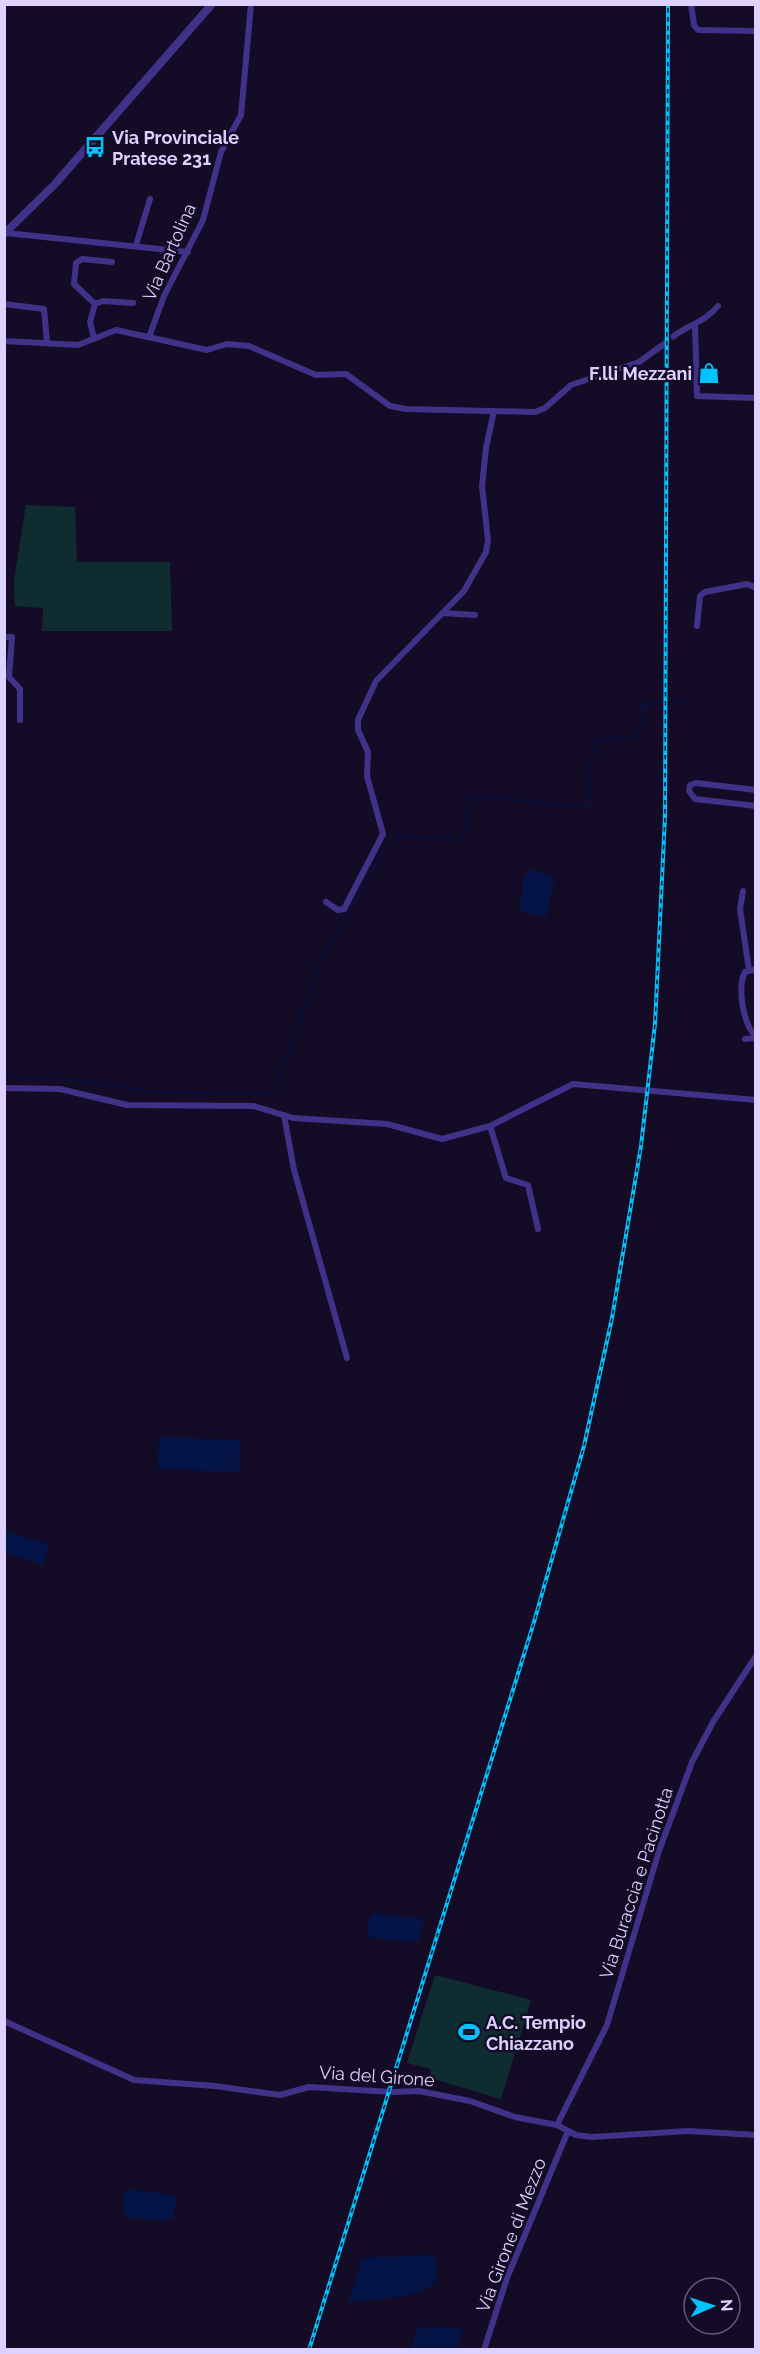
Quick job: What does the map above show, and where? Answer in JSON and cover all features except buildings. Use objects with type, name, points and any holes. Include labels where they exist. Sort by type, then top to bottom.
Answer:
[{"type":"street","points":[[5,233],[55,184],[212,4]]},
{"type":"street","name":"Via Bartolina","points":[[149,337],[161,304],[203,220],[221,152],[241,115],[250,4]]},
{"type":"street","points":[[691,4],[696,28],[709,31],[756,31]]},
{"type":"street","points":[[136,245],[150,199]]},
{"type":"street","points":[[5,233],[188,252]]},
{"type":"street","points":[[95,304],[74,284],[76,263],[82,259],[112,262]]},
{"type":"street","points":[[95,304],[103,301],[133,303]]},
{"type":"street","points":[[4,304],[44,309],[47,343]]},
{"type":"street","points":[[94,338],[90,322],[95,304]]},
{"type":"street","points":[[674,336],[689,325],[695,325],[718,306]]},
{"type":"street","points":[[695,325],[696,394],[701,397],[756,398]]},
{"type":"street","points":[[4,341],[78,345],[116,330],[207,350],[227,344],[249,346],[316,375],[341,373],[353,377],[390,406],[406,409],[494,411],[540,411],[571,385],[639,362],[664,344]]},
{"type":"street","points":[[326,902],[339,910],[345,909],[383,834],[367,776],[369,752],[358,730],[360,713],[380,676],[467,587],[488,548],[482,486],[486,448],[494,411]]},
{"type":"street","points":[[697,626],[700,596],[705,592],[747,584],[756,588]]},
{"type":"street","points":[[443,613],[476,615]]},
{"type":"street","points":[[4,637],[12,637],[9,674],[10,679],[20,689],[20,720]]},
{"type":"street","points":[[756,790],[696,783],[690,785],[689,791],[695,799],[756,806]]},
{"type":"street","points":[[743,891],[740,909],[752,969],[744,974],[741,986],[747,1024],[756,1037],[745,1039]]},
{"type":"street","points":[[4,1088],[60,1089],[128,1105],[254,1106],[304,1120],[387,1124],[442,1139],[490,1126],[573,1084],[756,1100]]},
{"type":"street","points":[[284,1115],[294,1170],[347,1358]]},
{"type":"street","points":[[490,1126],[506,1178],[528,1185],[538,1229]]},
{"type":"street","name":"Via Buraccia e Pacinotta","points":[[557,2125],[607,2025],[659,1851],[695,1755],[713,1722],[756,1656]]},
{"type":"street","name":"Via del Girone","points":[[4,2021],[134,2080],[214,2086],[280,2095],[309,2087],[389,2092],[419,2091],[470,2101],[515,2117],[557,2125],[568,2132],[608,2138],[688,2131],[756,2135]]},
{"type":"street","name":"Via Girone di Mezzo","points":[[484,2349],[507,2278],[568,2132]]},
{"type":"green space","points":[[26,505],[75,507],[77,562],[170,562],[172,631],[42,631],[43,608],[15,606],[14,580]]},
{"type":"green space","name":"A.C. Tempio Chiazzano","points":[[435,1975],[531,2000],[501,2099],[430,2078],[431,2069],[407,2063]]},
{"type":"shaded area","points":[[531,869],[555,877],[546,917],[520,911],[523,878]]},
{"type":"shaded area","points":[[159,1437],[240,1440],[239,1472],[158,1469]]},
{"type":"shaded area","points":[[5,1531],[49,1544],[43,1565],[5,1553]]},
{"type":"shaded area","points":[[374,1913],[424,1919],[419,1940],[410,1942],[367,1937],[368,1920]]},
{"type":"shaded area","points":[[128,2189],[173,2195],[177,2200],[173,2218],[166,2221],[123,2217],[124,2194]]},
{"type":"shaded area","points":[[430,2255],[434,2257],[437,2271],[436,2280],[431,2286],[422,2291],[396,2297],[348,2302],[362,2258]]},
{"type":"shaded area","points":[[418,2326],[464,2329],[457,2349],[412,2349]]},
{"type":"waterway","points":[[4,13],[11,4]]},
{"type":"waterway","points":[[673,700],[688,700]]},
{"type":"waterway","points":[[393,838],[404,835],[462,841],[471,795],[588,808],[592,791],[587,774],[596,743],[600,740],[634,737],[643,724],[641,706],[662,701]]},
{"type":"waterway","points":[[350,909],[388,843]]},
{"type":"waterway","points":[[225,1094],[265,1094],[276,1089],[323,955],[348,913]]},
{"type":"waterway","points":[[4,1077],[74,1080]]},
{"type":"waterway","points":[[78,1080],[155,1092]]},
{"type":"waterway","points":[[160,1092],[221,1094]]},
{"type":"tunnel","points":[[664,344],[674,336]]},
{"type":"railway","points":[[309,2350],[534,1622],[584,1446],[612,1318],[641,1146],[655,1024],[665,816],[668,4]]},
{"type":"place","name":"Via Provinciale Pratese 231","points":[[95,147]]},
{"type":"place","name":"F.lli Mezzani","points":[[709,373]]},
{"type":"place","name":"A.C. Tempio Chiazzano","points":[[469,2032]]}]
